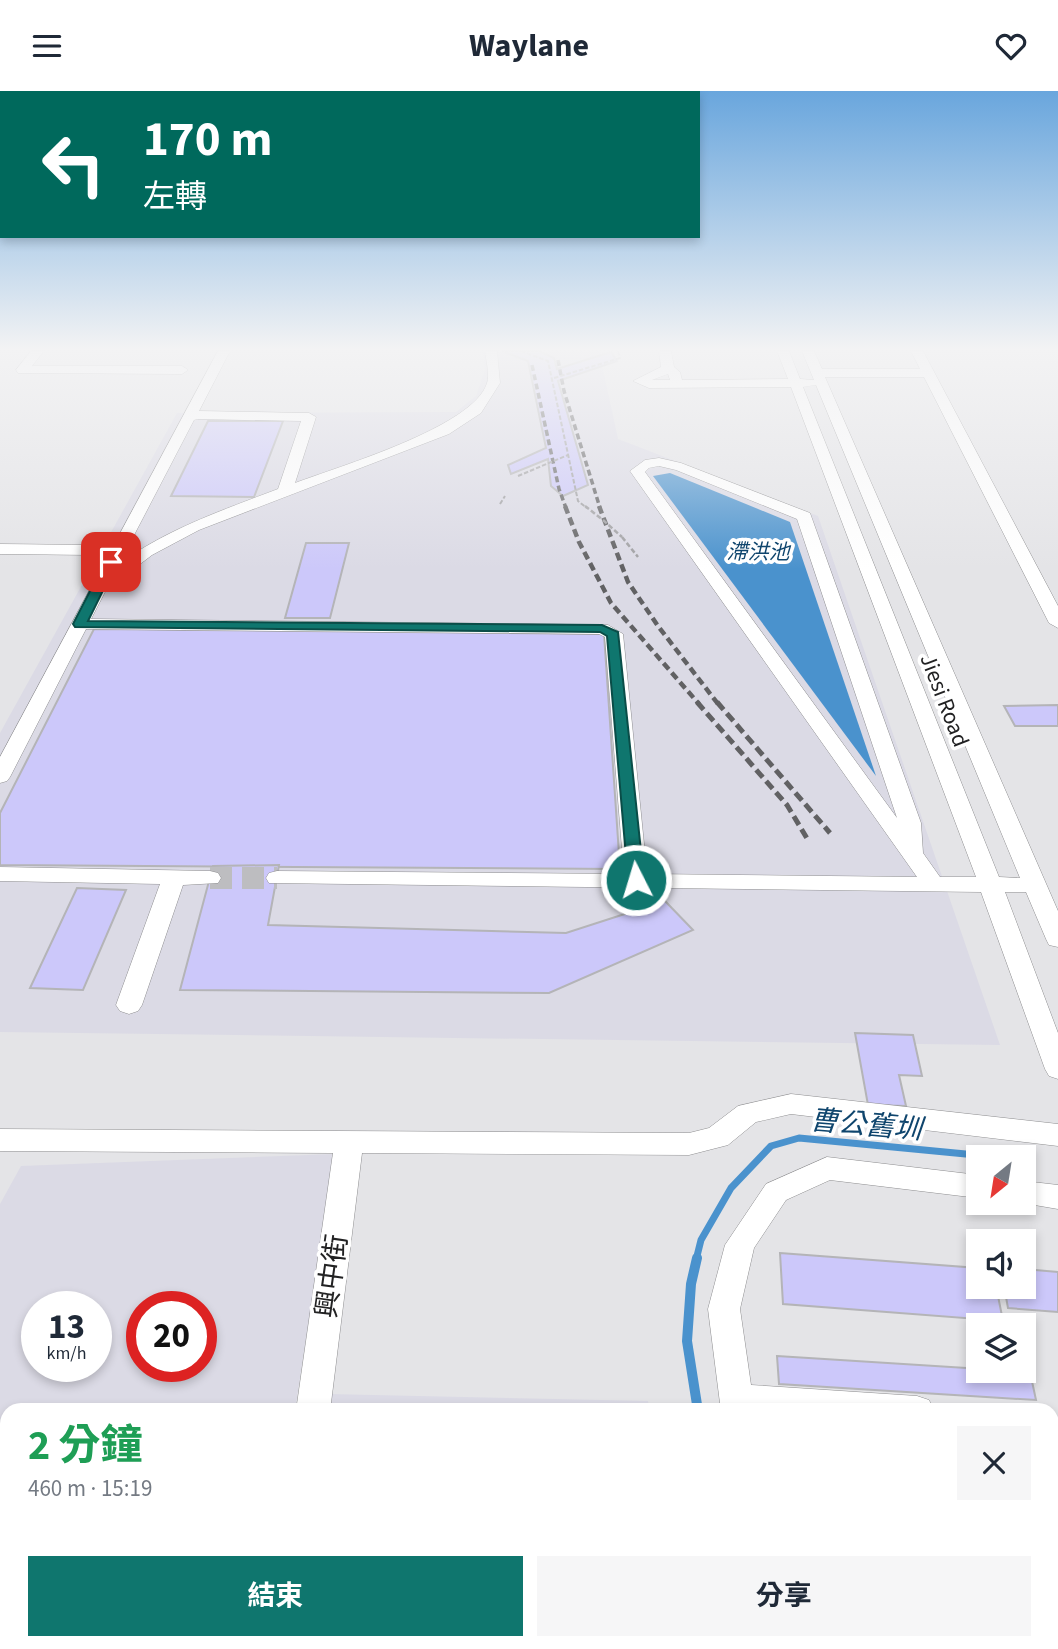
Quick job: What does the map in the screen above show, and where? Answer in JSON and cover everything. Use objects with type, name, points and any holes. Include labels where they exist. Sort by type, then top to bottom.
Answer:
[{"type":"street","points":[[0,777],[184,424]]},
{"type":"street","points":[[284,493],[307,424]]},
{"type":"street","points":[[99,587],[146,552],[194,527],[444,431],[455,424]]},
{"type":"street","name":"Jiesi Road","points":[[812,424],[991,885],[1058,1069]]},
{"type":"street","name":"Jiesi Road","points":[[839,424],[1058,939]]},
{"type":"street","points":[[953,424],[1058,623]]},
{"type":"street","points":[[912,854],[910,823],[804,516],[681,467],[659,461],[645,464],[637,471],[648,487],[912,854],[933,883]]},
{"type":"street","points":[[0,549],[92,550]]},
{"type":"street","points":[[79,624],[602,629],[614,634],[636,880]]},
{"type":"street","points":[[0,874],[210,878]]},
{"type":"street","points":[[129,1005],[174,877]]},
{"type":"street","points":[[276,878],[1035,885]]},
{"type":"street","points":[[0,1140],[689,1144],[718,1137],[748,1113],[791,1104],[1058,1135]]},
{"type":"street","name":"興中街","points":[[314,1403],[349,1141]]},
{"type":"street","points":[[737,1403],[724,1309],[740,1245],[776,1192],[827,1168],[966,1185]]},
{"type":"street","points":[[1036,1194],[1058,1196]]},
{"type":"path","points":[[562,424],[578,501],[632,547],[638,557]]},
{"type":"path","points":[[518,476],[568,455]]},
{"type":"path","points":[[500,504],[505,496]]},
{"type":"shaded area","points":[[171,424],[615,424],[618,439],[818,516],[1000,1045],[0,1032],[0,733]]},
{"type":"shaded area","points":[[335,1154],[296,1403],[0,1403],[0,1204],[21,1166]]},
{"type":"shaded area","points":[[327,1394],[648,1403],[326,1403]]},
{"type":"water","name":"滯洪池","points":[[670,473],[790,522],[876,776],[653,476]]},
{"type":"building","points":[[207,424],[282,424],[254,497],[171,496]]},
{"type":"building","points":[[541,424],[570,424],[588,485],[563,496],[551,486],[548,459],[511,474],[508,465],[546,448]]},
{"type":"building","points":[[306,543],[349,543],[330,618],[285,618]]},
{"type":"building","points":[[94,629],[604,634],[620,869],[0,865],[0,813]]},
{"type":"building","points":[[1058,705],[1058,726],[1015,726],[1004,706]]},
{"type":"building","points":[[279,865],[268,925],[566,933],[665,901],[693,930],[549,993],[180,990],[213,866]]},
{"type":"building","points":[[77,888],[126,890],[83,990],[30,988]]},
{"type":"building","points":[[855,1033],[913,1035],[922,1076],[899,1075],[906,1106],[868,1105]]},
{"type":"building","points":[[780,1253],[966,1267],[966,1299],[999,1299],[1001,1313],[966,1313],[966,1318],[783,1304]]},
{"type":"building","points":[[1036,1270],[1058,1272],[1058,1312],[1008,1308],[1006,1299],[1036,1299]]},
{"type":"building","points":[[777,1356],[966,1368],[966,1383],[1032,1383],[1036,1400],[779,1384]]},
{"type":"waterway","name":"曹公舊圳","points":[[696,1260],[701,1240],[731,1188],[771,1146],[799,1138],[966,1154]]},
{"type":"waterway","name":"曹公舊圳","points":[[697,1258],[691,1284],[687,1341],[697,1403]]},
{"type":"tunnel","points":[[210,878],[277,878]]},
{"type":"railway","points":[[545,424],[559,489],[566,508]]},
{"type":"railway","points":[[574,424],[600,508]]},
{"type":"railway","points":[[565,506],[579,542],[611,603],[699,704]]},
{"type":"railway","points":[[599,506],[628,582],[718,704]]},
{"type":"railway","points":[[697,702],[787,805],[808,840]]},
{"type":"railway","points":[[717,702],[830,833]]},
{"type":"route","points":[[111,562],[79,624],[602,629],[614,634],[636,880]]}]
